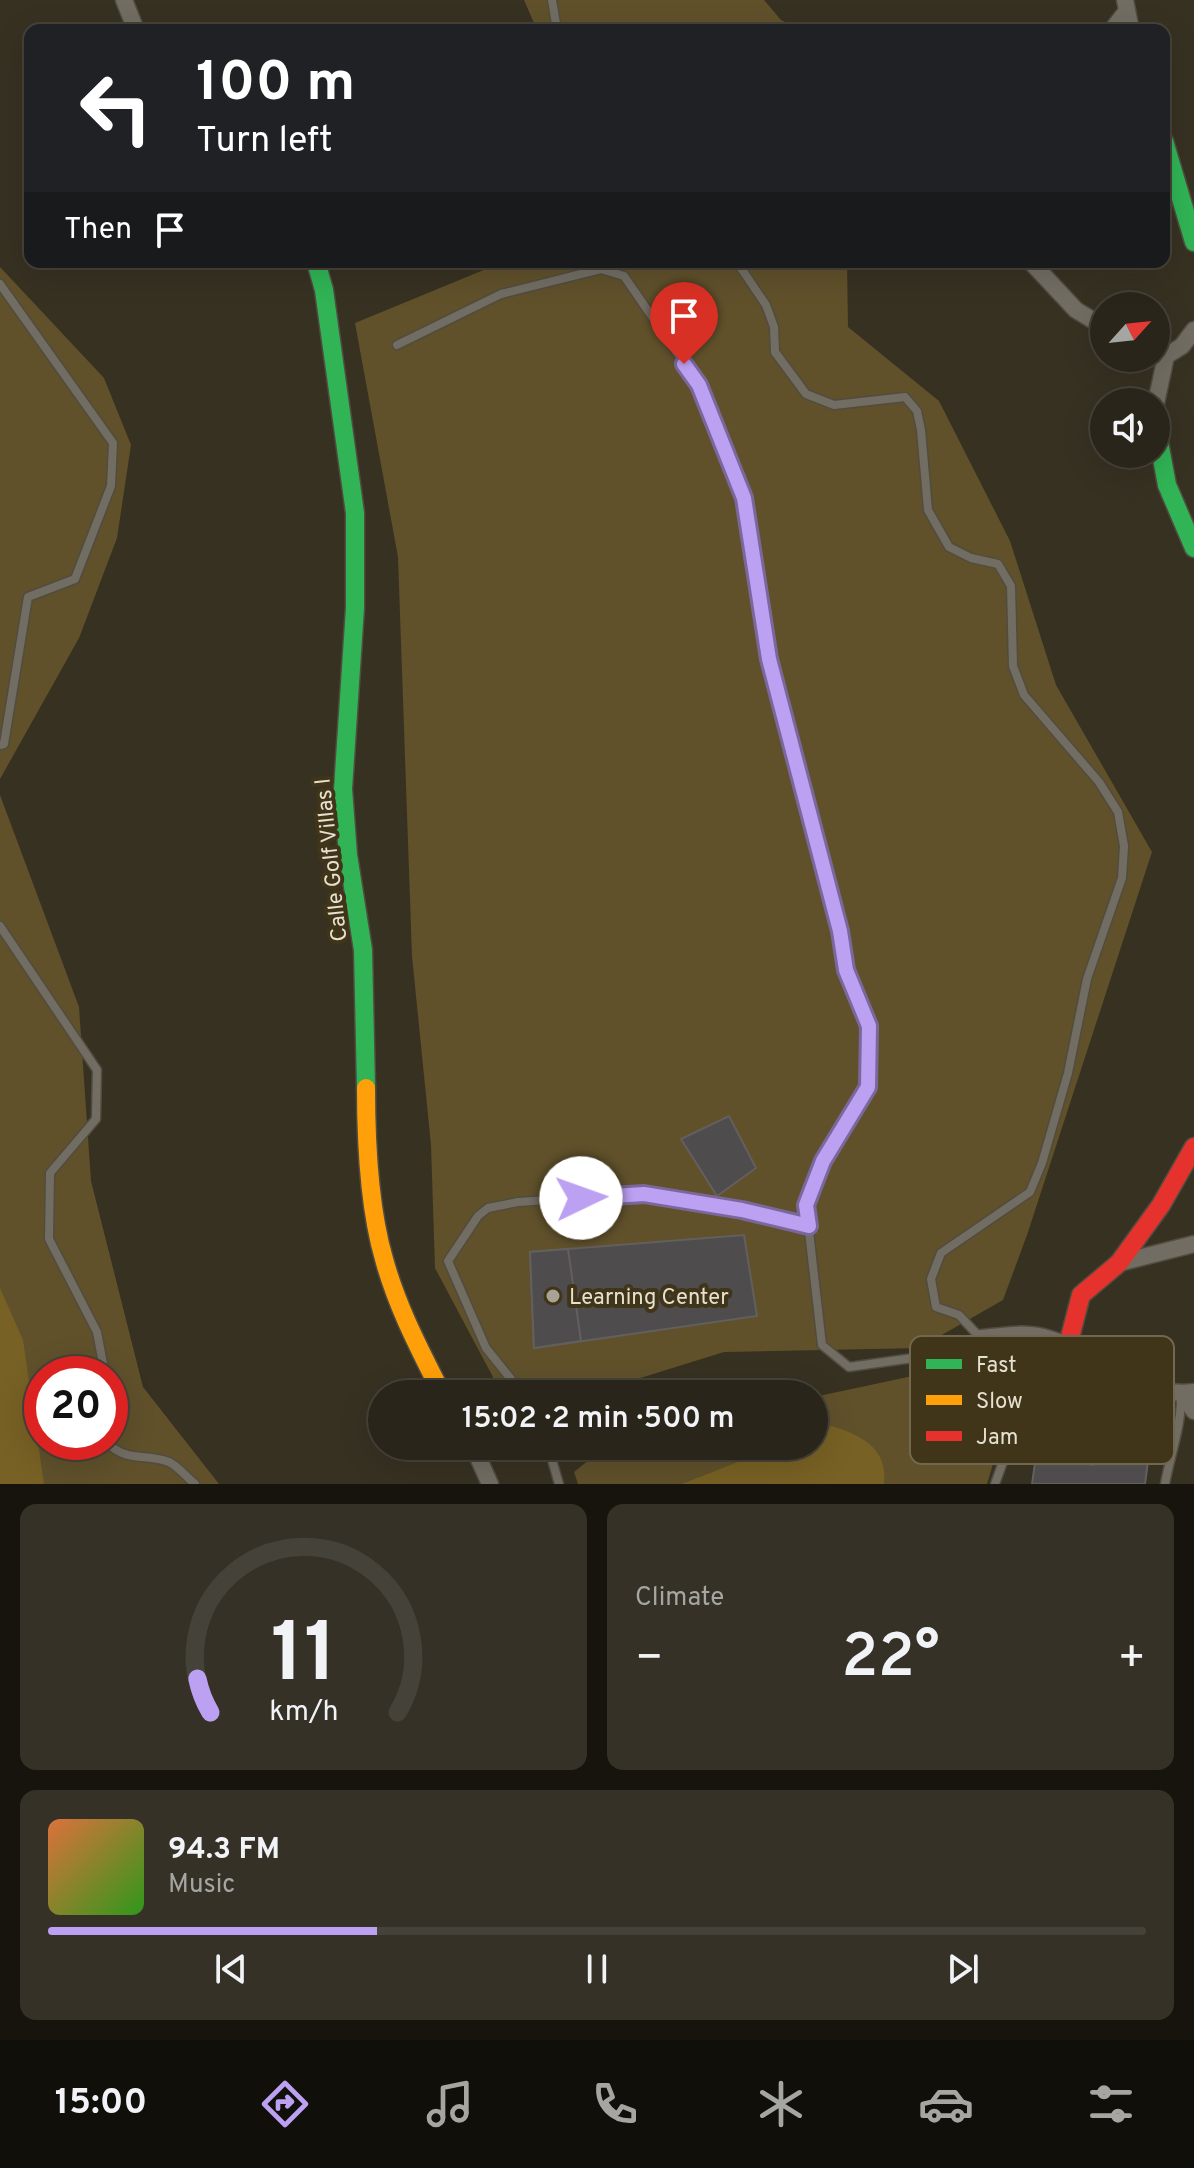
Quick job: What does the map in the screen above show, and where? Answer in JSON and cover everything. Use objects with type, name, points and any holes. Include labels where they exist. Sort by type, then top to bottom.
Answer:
[{"type":"street","points":[[124,0],[133,24]]},
{"type":"street","points":[[1115,24],[1125,6]]},
{"type":"street","points":[[1170,161],[1194,242]]},
{"type":"street","name":"Calle Golf Villas I","points":[[318,268],[327,305],[355,513],[355,608],[343,789],[348,855],[363,950],[369,1173],[383,1257],[405,1321],[435,1380]]},
{"type":"street","points":[[1037,268],[1076,310],[1090,318]]},
{"type":"street","points":[[1170,352],[1182,346],[1194,330]]},
{"type":"street","points":[[1164,468],[1167,485],[1194,548]]},
{"type":"street","points":[[1070,1336],[1081,1295],[1119,1263],[1161,1205],[1194,1147]]},
{"type":"street","points":[[1119,1263],[1194,1244]]},
{"type":"street","points":[[1188,1393],[1194,1411]]},
{"type":"street","points":[[479,1460],[490,1484]]},
{"type":"lane","points":[[552,0],[556,24]]},
{"type":"lane","points":[[741,268],[766,305],[774,327],[775,352],[806,394],[834,405],[905,397],[917,411],[928,510],[949,547],[971,558],[998,564],[1011,586],[1013,666],[1024,695],[1099,782],[1118,812],[1124,846],[1122,878],[1087,979],[1068,1073],[1042,1163],[1030,1192],[941,1253],[931,1279],[936,1307],[959,1315],[979,1336]]},
{"type":"lane","points":[[397,345],[501,294],[601,269],[624,276],[699,385],[744,498],[769,659],[840,931],[846,970],[869,1026],[868,1087],[823,1161],[806,1205],[822,1345],[849,1367],[910,1358]]},
{"type":"lane","points":[[0,284],[113,443],[111,486],[75,579],[28,597],[4,744],[0,745]]},
{"type":"lane","points":[[0,926],[97,1070],[96,1119],[50,1173],[49,1239],[97,1332],[102,1356]]},
{"type":"lane","points":[[512,1380],[486,1348],[448,1261],[478,1216],[488,1208],[518,1202],[644,1194],[742,1210],[809,1226]]},
{"type":"lane","points":[[1174,1436],[1188,1393]]},
{"type":"lane","points":[[128,1454],[170,1462],[195,1484]]},
{"type":"lane","points":[[552,1460],[559,1484]]},
{"type":"lane","points":[[995,1484],[1002,1464]]},
{"type":"lane","points":[[1165,1484],[1169,1464]]},
{"type":"shaded area","points":[[524,0],[764,0],[781,20],[789,24],[534,24]]},
{"type":"shaded area","points":[[0,267],[104,378],[131,445],[117,538],[79,638],[0,779]]},
{"type":"shaded area","points":[[488,268],[847,268],[848,327],[939,401],[1010,541],[1056,685],[1152,852],[1003,1300],[940,1336],[910,1336],[910,1348],[724,1352],[634,1380],[495,1380],[435,1268],[431,1145],[412,956],[398,557],[355,323]]},
{"type":"shaded area","points":[[0,795],[79,1007],[91,1181],[143,1387],[219,1484],[7,1484],[0,1395]]},
{"type":"shaded area","points":[[0,1288],[23,1340],[25,1356],[24,1460],[40,1460],[44,1484],[0,1484]]},
{"type":"shaded area","points":[[910,1377],[910,1464],[993,1464],[987,1484],[578,1484],[574,1472],[589,1460],[828,1460],[828,1394]]},
{"type":"shaded area","points":[[828,1427],[853,1434],[871,1445],[882,1461],[884,1484],[682,1484],[743,1460],[828,1460]]},
{"type":"building","points":[[729,1116],[756,1168],[717,1196],[681,1139]]},
{"type":"building","points":[[744,1235],[757,1316],[534,1348],[530,1252]]},
{"type":"building","name":"Learning Center","points":[[568,1249],[581,1341],[534,1348],[530,1252]]},
{"type":"building","points":[[1035,1464],[1148,1464],[1145,1484],[1032,1484]]},
{"type":"traffic: fast","points":[[1170,161],[1194,242]]},
{"type":"traffic: fast","points":[[318,268],[324,290],[355,513],[355,608],[343,789],[348,855],[363,950],[366,1088]]},
{"type":"traffic: fast","points":[[1164,468],[1167,485],[1194,548]]},
{"type":"traffic: slow","points":[[366,1088],[369,1174],[379,1239],[402,1311],[435,1380]]},
{"type":"traffic: jam","points":[[1070,1336],[1081,1295],[1119,1263],[1161,1205],[1194,1147]]},
{"type":"place","name":"Learning Center","points":[[553,1296]]},
{"type":"route","points":[[581,1198],[644,1194],[742,1210],[809,1226],[806,1205],[823,1161],[868,1087],[869,1026],[846,970],[840,931],[769,659],[744,498],[699,385],[684,364]]}]
